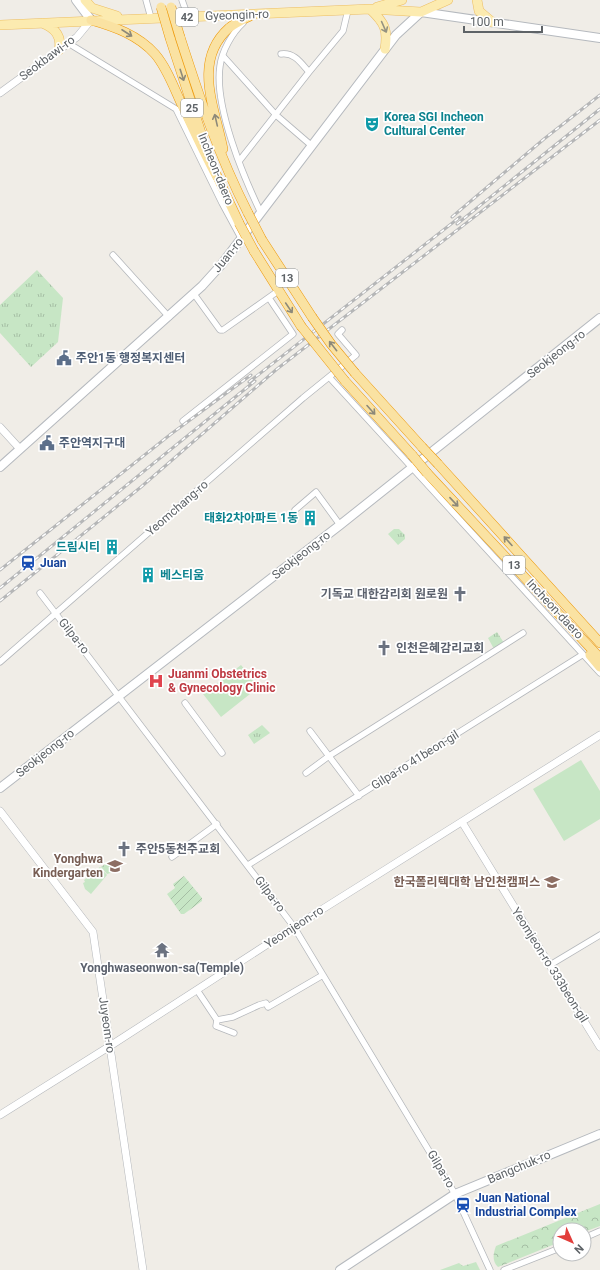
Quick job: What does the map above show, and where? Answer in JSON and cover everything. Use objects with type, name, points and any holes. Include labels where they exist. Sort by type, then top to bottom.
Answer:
[{"type":"highway","name":"Incheon-daero","points":[[160,4],[195,117],[217,177],[239,223],[278,291],[302,326],[345,382],[427,473],[600,658]]},
{"type":"highway","name":"Incheon-daero","points":[[170,4],[205,116],[227,172],[262,240],[312,317],[331,344],[355,373],[600,643]]},
{"type":"highway","points":[[227,172],[207,74],[210,56],[217,41],[230,27],[250,16]]},
{"type":"highway","points":[[91,20],[121,29],[140,41],[154,54],[164,67],[199,144],[217,177]]},
{"type":"highway","points":[[556,594],[600,635]]},
{"type":"highway","points":[[547,600],[567,629],[600,667]]},
{"type":"main road","points":[[76,0],[91,20]]},
{"type":"main road","points":[[85,0],[98,11],[124,19]]},
{"type":"main road","points":[[370,10],[402,0]]},
{"type":"main road","name":"Gyeongin-ro","points":[[0,24],[250,16],[348,10],[421,12],[448,0]]},
{"type":"main road","points":[[477,0],[479,12],[492,22]]},
{"type":"main road","points":[[370,10],[380,19],[385,28],[387,35],[385,49]]},
{"type":"main road","points":[[421,12],[600,38]]},
{"type":"main road","name":"Juan-ro","points":[[0,467],[169,317],[194,294],[221,265],[396,35],[421,12]]},
{"type":"main road","points":[[41,22],[52,27],[58,35],[61,42],[59,50]]},
{"type":"main road","name":"Seokjeong-ro","points":[[0,788],[340,525],[410,467],[600,318]]},
{"type":"main road","name":"Bangchuk-ro","points":[[340,1270],[455,1194],[600,1134]]},
{"type":"street","points":[[146,0],[151,18]]},
{"type":"street","points":[[182,0],[188,17]]},
{"type":"street","points":[[240,160],[343,30],[348,10]]},
{"type":"street","points":[[250,16],[239,27],[223,56],[219,78],[229,130],[250,189],[261,213]]},
{"type":"street","name":"Seokbawi-ro","points":[[0,93],[77,37],[91,20]]},
{"type":"street","points":[[68,43],[176,109],[222,203],[241,238]]},
{"type":"street","points":[[281,54],[288,53],[309,72]]},
{"type":"street","points":[[223,56],[276,115],[312,146]]},
{"type":"street","points":[[113,255],[169,317]]},
{"type":"street","points":[[194,294],[220,330],[223,330],[278,291]]},
{"type":"street","points":[[183,420],[275,350],[293,334],[269,298]]},
{"type":"street","name":"Yeomchang-ro","points":[[0,662],[356,355],[338,334],[342,330]]},
{"type":"street","points":[[329,377],[582,655],[600,672]]},
{"type":"street","points":[[0,427],[20,449]]},
{"type":"street","points":[[295,510],[316,492],[340,525]]},
{"type":"street","name":"Gilpa-ro","points":[[40,593],[120,695],[294,927],[455,1194],[490,1270]]},
{"type":"street","points":[[306,773],[329,756],[523,633]]},
{"type":"street","name":"Gilpa-ro 41beon-gil","points":[[248,865],[582,655]]},
{"type":"street","points":[[185,703],[222,753]]},
{"type":"street","points":[[310,731],[359,796]]},
{"type":"street","name":"Yeomjeon-ro","points":[[0,1115],[294,927],[600,735]]},
{"type":"street","name":"Juyeom-ro","points":[[0,811],[94,932],[143,1270]]},
{"type":"street","name":"Yeomjeon-ro 333beon-gil","points":[[462,822],[600,1047]]},
{"type":"street","points":[[172,857],[217,824]]},
{"type":"street","points":[[550,965],[600,936]]},
{"type":"street","points":[[217,1020],[243,1014],[259,1005],[266,1003],[268,1007],[323,975]]},
{"type":"street","points":[[197,990],[217,1020],[216,1026],[234,1033]]},
{"type":"street","points":[[504,1270],[552,1251]]},
{"type":"green space","points":[[37,270],[63,298],[58,342],[31,367],[0,333],[0,305]]},
{"type":"green space","points":[[394,529],[399,529],[405,535],[405,539],[398,545],[388,534]]},
{"type":"green space","points":[[497,632],[504,643],[494,649],[488,638]]},
{"type":"green space","points":[[241,665],[259,687],[221,717],[203,694]]},
{"type":"green space","points":[[262,725],[270,733],[254,744],[248,735]]},
{"type":"green space","points":[[581,760],[600,791],[600,819],[564,841],[533,789]]},
{"type":"green space","points":[[107,863],[114,872],[107,874],[101,867]]},
{"type":"green space","points":[[100,867],[107,875],[91,894],[85,889],[83,883],[85,882],[84,880]]},
{"type":"green space","points":[[184,876],[202,898],[202,901],[184,914],[181,914],[167,894],[175,888],[173,884]]},
{"type":"green space","points":[[600,1204],[600,1226],[592,1229],[592,1222],[555,1222]]},
{"type":"green space","points":[[552,1223],[552,1245],[498,1267],[494,1257],[496,1246]]},
{"type":"green space","points":[[476,1262],[480,1270],[440,1270],[459,1263],[463,1266]]},
{"type":"railway","points":[[452,217],[544,139],[600,95]]},
{"type":"railway","points":[[457,224],[600,109]]},
{"type":"railway","points":[[0,601],[141,487],[277,369],[600,120]]},
{"type":"railway","points":[[249,382],[460,217]]},
{"type":"railway","points":[[0,570],[171,434],[251,375]]},
{"type":"railway","points":[[0,588],[255,381]]},
{"type":"place","name":"Korea SGI Incheon Cultural Center","points":[[372,124]]},
{"type":"place","name":"주안1동 행정복지센터","points":[[64,358]]},
{"type":"place","name":"주안역지구대","points":[[47,443]]},
{"type":"place","name":"태화2차아파트 1동","points":[[310,518]]},
{"type":"place","name":"드림시티","points":[[112,547]]},
{"type":"place","name":"Juan","points":[[28,563]]},
{"type":"place","name":"베스티움","points":[[148,575]]},
{"type":"place","name":"기독교 대한감리회 원로원","points":[[460,594]]},
{"type":"place","name":"인천은혜감리교회","points":[[384,648]]},
{"type":"place","name":"Juanmi Obstetrics & Gynecology Clinic","points":[[156,681]]},
{"type":"place","name":"주안5동천주교회","points":[[124,849]]},
{"type":"place","name":"Yonghwa Kindergarten","points":[[115,866]]},
{"type":"place","name":"한국폴리텍대학 남인천캠퍼스","points":[[552,882]]},
{"type":"place","name":"Yonghwaseonwon-sa(Temple)","points":[[162,950]]},
{"type":"place","name":"Juan National Industrial Complex","points":[[463,1205]]}]
